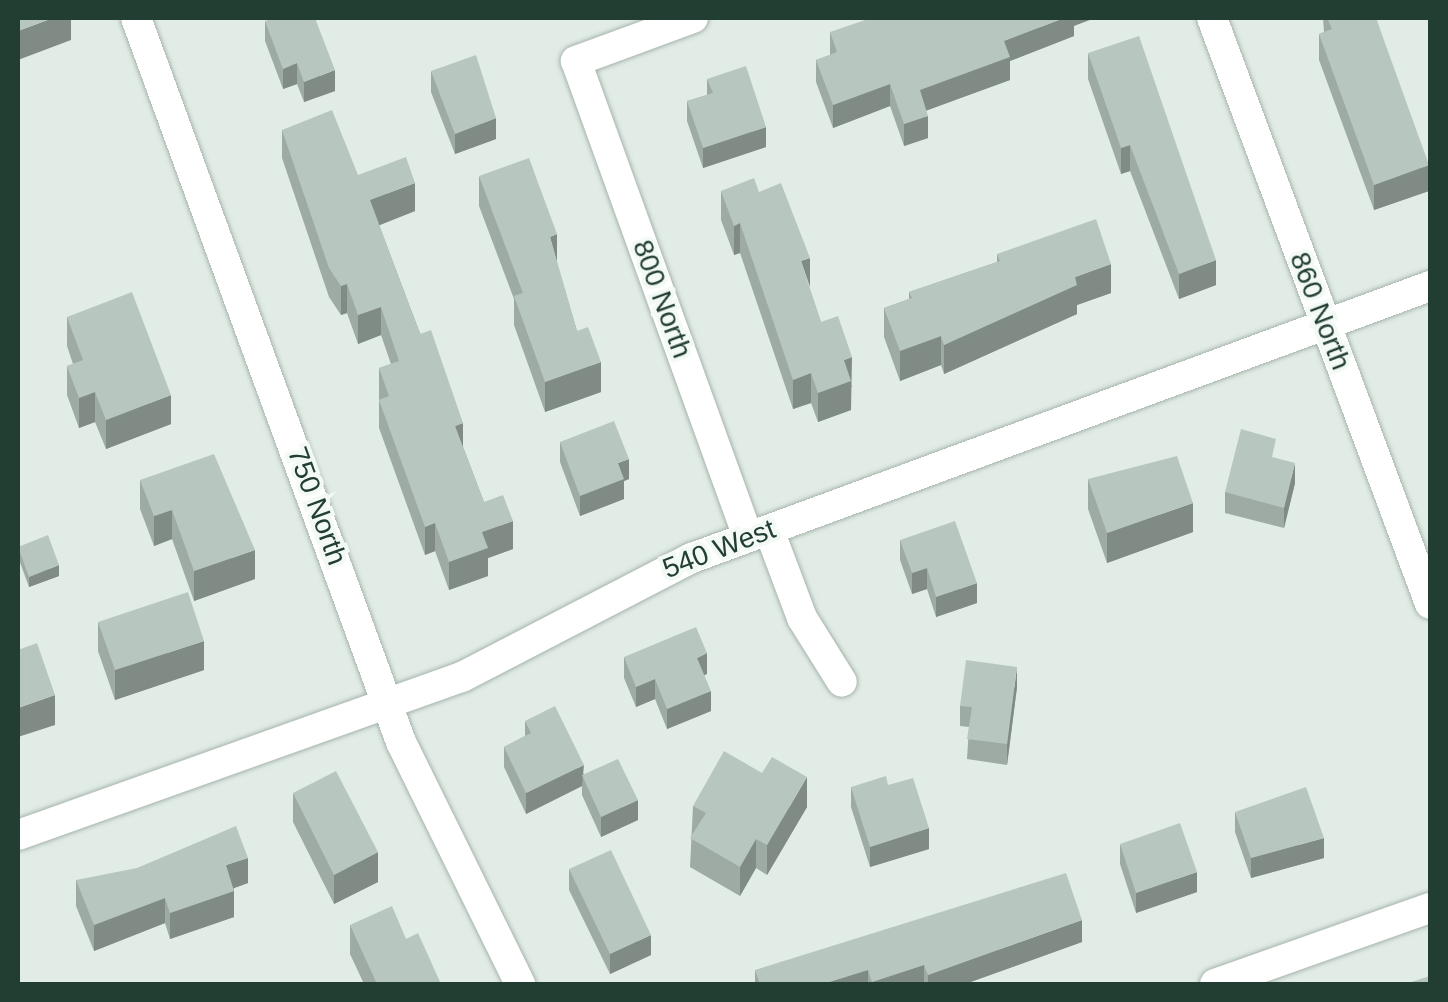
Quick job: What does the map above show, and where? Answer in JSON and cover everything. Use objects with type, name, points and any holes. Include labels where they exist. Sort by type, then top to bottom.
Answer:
[{"type":"street","name":"750 North","points":[[136,18],[388,704],[520,984]]},
{"type":"street","name":"800 North","points":[[693,18],[576,61],[758,534],[802,618],[842,682]]},
{"type":"street","name":"860 North","points":[[1212,18],[1430,604]]},
{"type":"street","name":"540 West","points":[[18,835],[498,661],[638,580],[1430,286]]},
{"type":"street","points":[[1215,984],[1430,908]]},
{"type":"building","points":[[18,18],[53,18],[18,31]]},
{"type":"building","points":[[315,18],[335,70],[304,82],[297,63],[283,69],[265,21]]},
{"type":"building","points":[[871,18],[1064,18],[1004,41],[1010,57],[920,90],[928,116],[904,124],[890,84],[833,105],[816,60],[837,52],[830,32]]},
{"type":"building","points":[[1327,18],[1376,18],[1429,165],[1374,185],[1319,34],[1332,29]]},
{"type":"building","points":[[1139,36],[1216,260],[1179,274],[1130,145],[1121,148],[1088,53]]},
{"type":"building","points":[[476,55],[496,118],[455,134],[431,71]]},
{"type":"building","points":[[746,66],[766,127],[703,148],[687,101],[713,93],[707,79]]},
{"type":"building","points":[[332,110],[358,175],[406,157],[415,183],[370,200],[420,334],[431,330],[463,423],[455,426],[484,502],[503,495],[513,521],[482,532],[488,548],[449,562],[435,523],[425,527],[379,400],[389,396],[379,368],[399,361],[381,307],[358,315],[347,284],[341,286],[329,268],[282,130]]},
{"type":"building","points":[[529,158],[557,234],[550,237],[577,331],[588,327],[601,362],[545,382],[514,296],[523,293],[479,176]]},
{"type":"building","points":[[754,178],[759,192],[781,183],[810,258],[801,261],[821,322],[838,316],[852,357],[844,360],[851,381],[818,393],[811,373],[793,380],[740,223],[734,226],[721,191]]},
{"type":"building","points":[[1096,219],[1111,264],[1075,277],[1077,285],[944,345],[941,336],[900,351],[884,308],[912,298],[909,292],[1000,261],[997,254]]},
{"type":"building","points":[[132,292],[171,395],[106,420],[95,392],[79,398],[67,366],[83,360],[67,317]]},
{"type":"building","points":[[614,421],[629,459],[618,463],[624,479],[580,496],[560,442]]},
{"type":"building","points":[[1241,429],[1276,439],[1272,457],[1295,463],[1284,508],[1225,492]]},
{"type":"building","points":[[214,454],[255,550],[194,571],[172,510],[154,516],[140,480]]},
{"type":"building","points":[[1177,456],[1193,503],[1107,533],[1088,479]]},
{"type":"building","points":[[955,521],[977,583],[936,597],[927,568],[912,573],[900,540]]},
{"type":"building","points":[[48,535],[59,565],[29,577],[18,547]]},
{"type":"building","points":[[188,592],[204,641],[115,670],[98,622]]},
{"type":"building","points":[[696,627],[707,653],[697,658],[711,691],[667,709],[655,679],[636,687],[624,657]]},
{"type":"building","points":[[37,643],[55,695],[18,708],[18,650]]},
{"type":"building","points":[[966,660],[1017,667],[1007,744],[967,739],[972,707],[960,706]]},
{"type":"building","points":[[555,706],[584,765],[526,793],[504,747],[531,733],[525,721]]},
{"type":"building","points":[[724,751],[762,773],[772,757],[807,777],[767,845],[756,839],[740,867],[690,838],[706,813],[693,806]]},
{"type":"building","points":[[618,759],[638,800],[601,817],[582,775]]},
{"type":"building","points":[[336,771],[378,852],[334,875],[293,793]]},
{"type":"building","points":[[886,776],[888,785],[913,778],[929,828],[870,847],[851,787]]},
{"type":"building","points":[[1306,787],[1324,838],[1251,858],[1235,812]]},
{"type":"building","points":[[1180,823],[1197,872],[1136,893],[1120,844]]},
{"type":"building","points":[[236,826],[248,858],[226,865],[234,891],[170,913],[165,898],[94,925],[76,880],[137,868]]},
{"type":"building","points":[[611,850],[651,935],[610,954],[569,869]]},
{"type":"building","points":[[1066,873],[1082,920],[928,975],[924,965],[872,982],[868,970],[823,984],[760,984],[755,970]]},
{"type":"building","points":[[392,906],[406,939],[418,933],[441,984],[377,984],[350,925]]},
{"type":"building","points":[[1430,976],[1430,984],[1405,984]]}]
